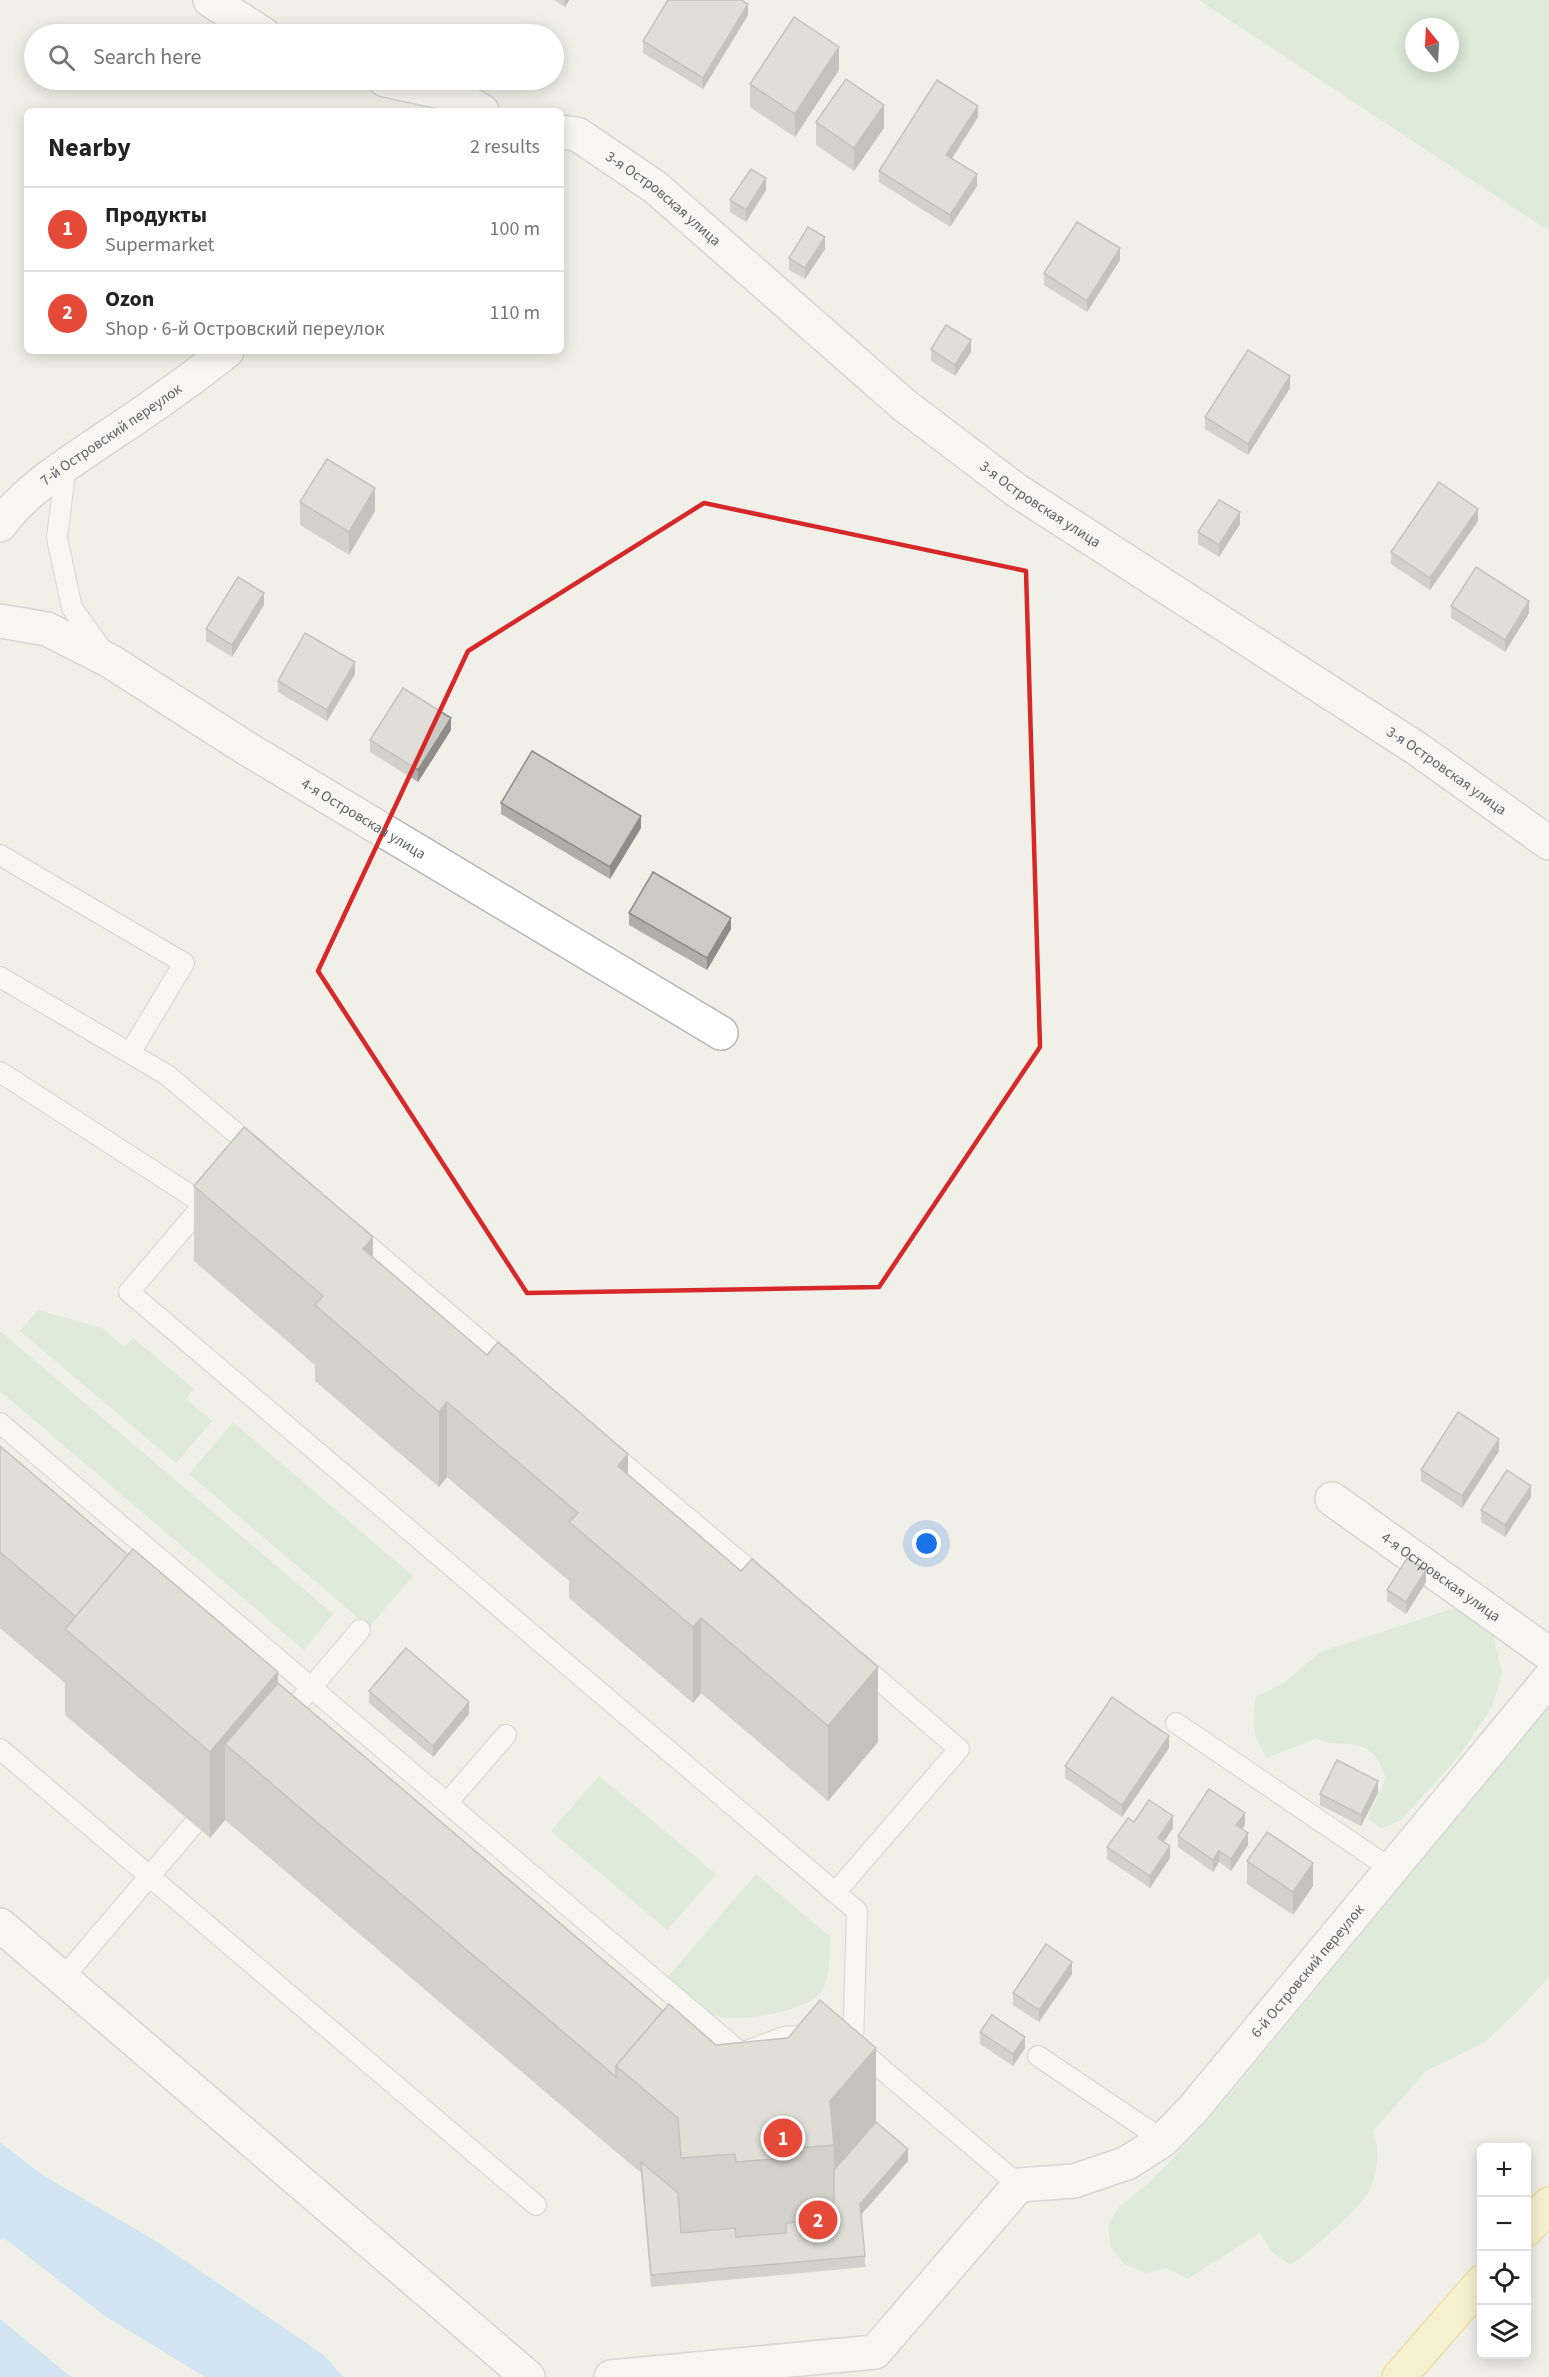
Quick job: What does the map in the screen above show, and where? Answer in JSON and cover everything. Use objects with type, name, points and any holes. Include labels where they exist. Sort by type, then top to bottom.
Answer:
[{"type":"main road","points":[[1531,2225],[1549,2204]]},
{"type":"main road","points":[[1400,2377],[1477,2288]]},
{"type":"street","points":[[210,0],[247,24]]},
{"type":"street","points":[[431,90],[454,95],[477,108]]},
{"type":"street","name":"3-я Островская улица","points":[[564,132],[577,134],[655,187],[904,405],[1016,490],[1416,748],[1549,843]]},
{"type":"street","name":"7-й Островский переулок","points":[[0,525],[15,504],[66,465],[186,384],[223,354]]},
{"type":"street","name":"4-я Островская улица","points":[[0,621],[47,629],[110,661],[256,754],[721,1033]]},
{"type":"street","name":"4-я Островская улица","points":[[1332,1499],[1549,1654]]},
{"type":"street","name":"6-й Островский переулок","points":[[1018,2185],[1074,2181],[1127,2163],[1163,2140],[1193,2109],[1549,1679]]},
{"type":"street","points":[[0,1925],[528,2377]]},
{"type":"street","points":[[611,2377],[876,2352],[1018,2185]]},
{"type":"lane","points":[[66,465],[57,538],[72,608],[110,661]]},
{"type":"lane","points":[[0,855],[184,963],[130,1053]]},
{"type":"lane","points":[[0,977],[167,1075],[270,1163]]},
{"type":"lane","points":[[0,1072],[204,1204]]},
{"type":"lane","points":[[238,1163],[252,1147]]},
{"type":"lane","points":[[225,1180],[129,1292],[857,1911],[852,2044]]},
{"type":"lane","points":[[343,1224],[524,1378]]},
{"type":"lane","points":[[0,1423],[741,2054],[784,2037],[822,2035],[852,2044],[1018,2185]]},
{"type":"lane","points":[[597,1440],[778,1594]]},
{"type":"lane","points":[[269,1737],[360,1630]]},
{"type":"lane","points":[[836,1893],[959,1749],[841,1648]]},
{"type":"lane","points":[[1176,1723],[1390,1869]]},
{"type":"lane","points":[[447,1803],[506,1735]]},
{"type":"lane","points":[[0,1749],[536,2205]]},
{"type":"lane","points":[[63,1978],[194,1824]]},
{"type":"lane","points":[[1038,2056],[1163,2140]]},
{"type":"highlighted area","points":[[704,503],[1026,571],[1040,1047],[879,1287],[527,1293],[318,971],[468,651]]},
{"type":"green space","points":[[1199,0],[1549,0],[1549,231]]},
{"type":"green space","points":[[38,1310],[102,1328],[124,1347],[133,1338],[194,1389],[186,1399],[212,1421],[176,1463],[20,1331]]},
{"type":"green space","points":[[0,1331],[333,1614],[304,1650],[0,1391]]},
{"type":"green space","points":[[233,1422],[413,1576],[369,1627],[189,1474]]},
{"type":"green space","points":[[1455,1608],[1492,1631],[1502,1673],[1492,1707],[1460,1755],[1401,1820],[1381,1829],[1368,1818],[1386,1778],[1377,1758],[1362,1746],[1331,1743],[1317,1738],[1267,1758],[1254,1729],[1256,1697],[1284,1683],[1320,1652]]},
{"type":"green space","points":[[1549,1707],[1549,1977],[1485,2042],[1426,2071],[1373,2131],[1377,2145],[1377,2160],[1373,2182],[1366,2196],[1334,2229],[1298,2260],[1290,2265],[1272,2252],[1260,2233],[1187,2279],[1167,2268],[1146,2273],[1124,2264],[1111,2247],[1108,2226],[1118,2208],[1151,2181],[1212,2116]]},
{"type":"green space","points":[[599,1776],[716,1874],[667,1930],[551,1831]]},
{"type":"green space","points":[[756,1874],[830,1937],[828,1975],[818,1995],[797,2007],[766,2015],[721,2017],[706,2011],[668,1977]]},
{"type":"water","points":[[0,2142],[41,2174],[159,2243],[324,2355],[343,2377],[205,2377],[105,2316],[4,2238],[0,2240]]},
{"type":"water","points":[[0,2319],[71,2377],[0,2377]]},
{"type":"building","points":[[668,0],[741,0],[748,4],[703,78],[643,41]]},
{"type":"building","points":[[794,17],[839,47],[795,114],[750,84]]},
{"type":"building","points":[[846,79],[884,105],[854,148],[816,122]]},
{"type":"building","points":[[937,80],[978,106],[946,155],[977,174],[950,215],[879,171]]},
{"type":"building","points":[[751,169],[766,178],[746,210],[730,200]]},
{"type":"building","points":[[1077,222],[1120,248],[1087,301],[1044,273]]},
{"type":"building","points":[[808,227],[825,237],[805,268],[789,258]]},
{"type":"building","points":[[946,325],[971,340],[955,365],[931,349]]},
{"type":"building","points":[[1248,350],[1290,376],[1248,444],[1205,417]]},
{"type":"building","points":[[327,459],[375,488],[349,532],[300,502]]},
{"type":"building","points":[[1439,482],[1478,509],[1430,578],[1391,552]]},
{"type":"building","points":[[1219,500],[1240,512],[1219,545],[1198,532]]},
{"type":"building","points":[[1476,567],[1529,601],[1505,640],[1451,606]]},
{"type":"building","points":[[238,577],[264,593],[232,645],[206,629]]},
{"type":"building","points":[[305,633],[355,662],[327,710],[278,681]]},
{"type":"building","points":[[403,688],[451,718],[418,770],[370,740]]},
{"type":"building","points":[[532,751],[641,816],[610,867],[501,803]]},
{"type":"building","points":[[653,872],[731,918],[707,958],[629,913]]},
{"type":"building","points":[[244,1127],[373,1237],[363,1249],[487,1355],[498,1342],[628,1454],[618,1466],[741,1571],[752,1559],[878,1667],[828,1726],[701,1618],[693,1627],[569,1522],[578,1513],[447,1402],[439,1412],[315,1305],[323,1296],[194,1186]]},
{"type":"building","points":[[1458,1412],[1499,1439],[1462,1496],[1421,1470]]},
{"type":"building","points":[[0,1446],[128,1555],[76,1617],[0,1552]]},
{"type":"building","points":[[1507,1470],[1531,1486],[1505,1525],[1481,1510]]},
{"type":"building","points":[[133,1549],[278,1672],[210,1752],[65,1629]]},
{"type":"building","points":[[1407,1558],[1426,1570],[1406,1602],[1387,1590]]},
{"type":"building","points":[[406,1648],[469,1702],[433,1746],[369,1691]]},
{"type":"building","points":[[278,1683],[663,2011],[616,2066],[616,2077],[225,1744]]},
{"type":"building","points":[[1112,1697],[1169,1736],[1122,1805],[1065,1766]]},
{"type":"building","points":[[1337,1760],[1378,1781],[1361,1815],[1320,1794]]},
{"type":"building","points":[[1209,1789],[1245,1813],[1236,1825],[1248,1833],[1231,1859],[1219,1851],[1213,1860],[1178,1836]]},
{"type":"building","points":[[1149,1800],[1173,1816],[1158,1838],[1170,1846],[1150,1876],[1107,1847],[1128,1818],[1134,1822]]},
{"type":"building","points":[[1267,1832],[1313,1863],[1293,1892],[1247,1861]]},
{"type":"building","points":[[1046,1944],[1072,1962],[1039,2010],[1013,1993]]},
{"type":"building","points":[[820,2000],[876,2048],[830,2101],[834,2145],[785,2149],[786,2158],[736,2162],[735,2154],[681,2158],[678,2118],[616,2066],[669,2004],[716,2045],[788,2038]]},
{"type":"building","points":[[992,2015],[1025,2037],[1013,2054],[980,2032]]},
{"type":"building","points":[[876,2122],[908,2149],[860,2204],[865,2256],[651,2275],[641,2162],[678,2193],[681,2233],[735,2228],[736,2237],[786,2233],[786,2223],[834,2219],[834,2170]]},
{"type":"place","name":"Продукты","points":[[783,2138]]},
{"type":"place","name":"Ozon","points":[[818,2220]]}]
